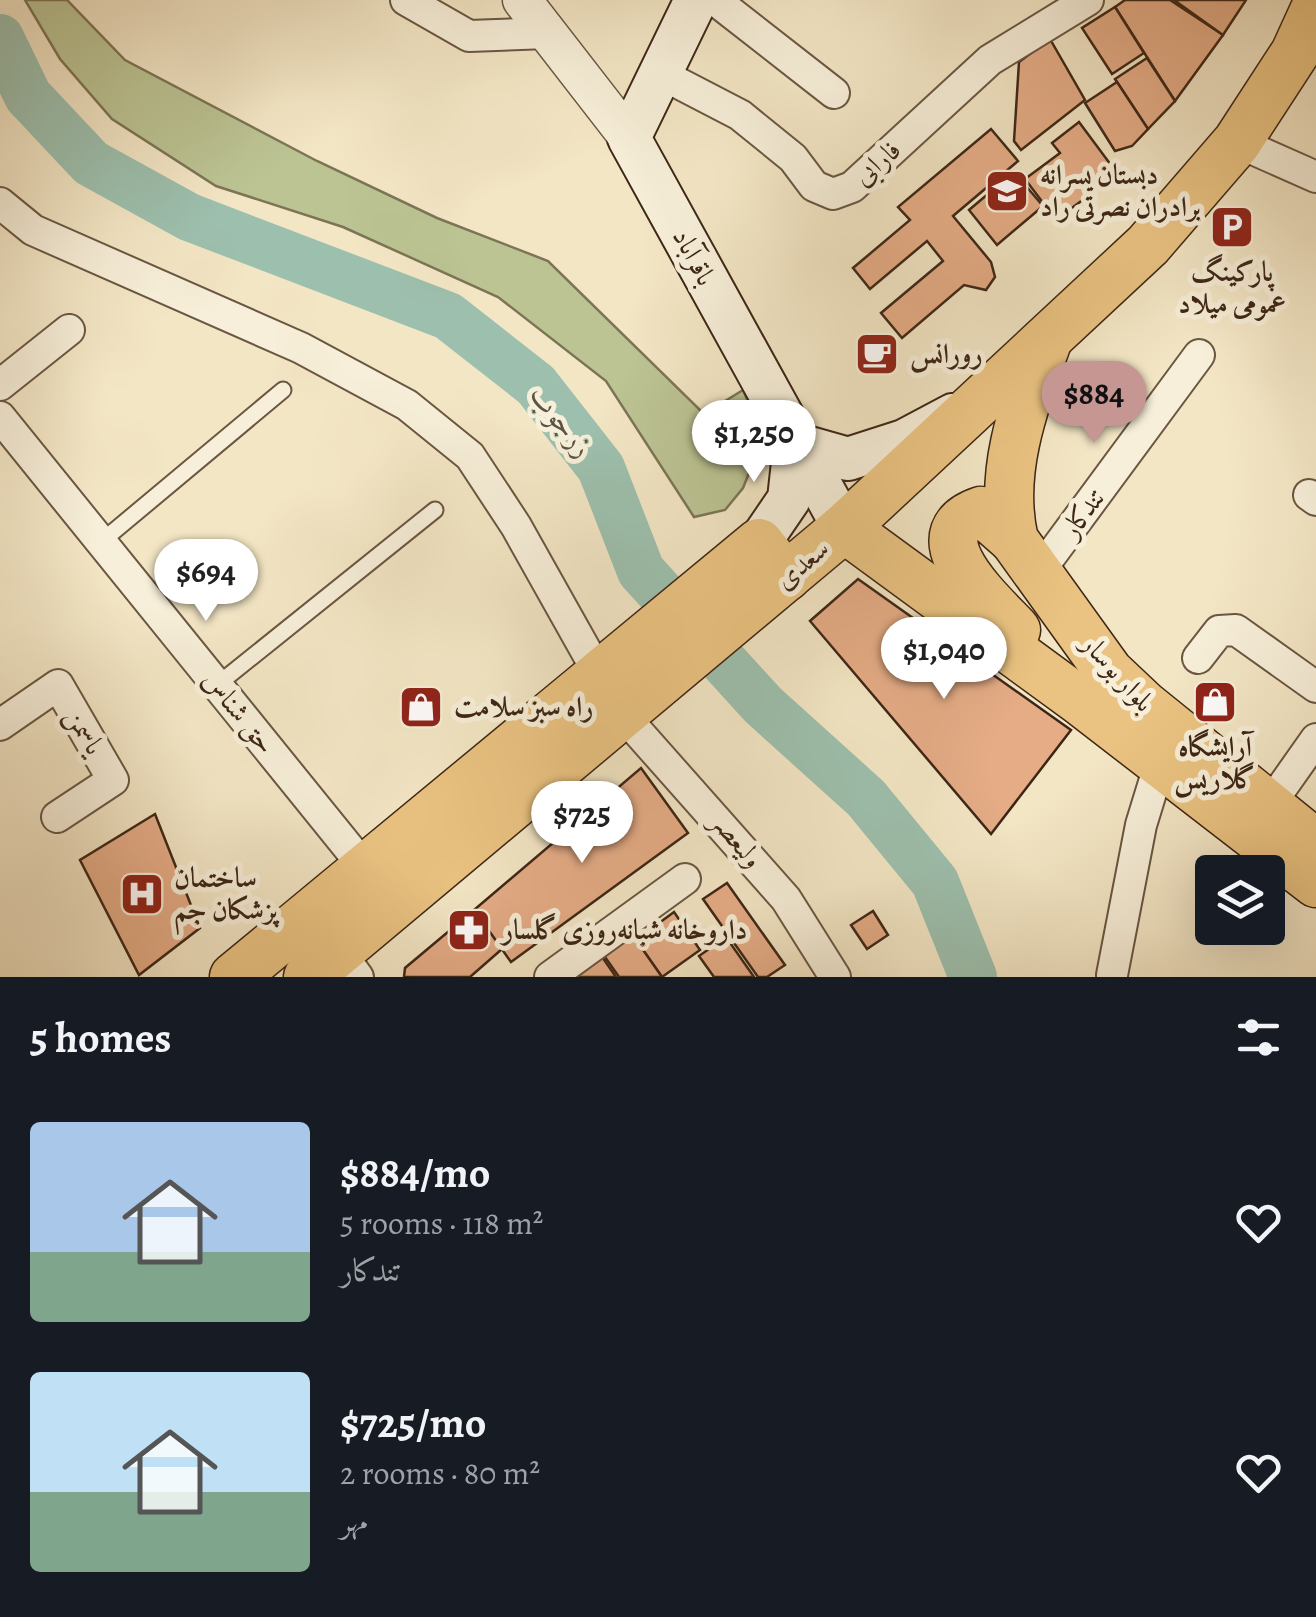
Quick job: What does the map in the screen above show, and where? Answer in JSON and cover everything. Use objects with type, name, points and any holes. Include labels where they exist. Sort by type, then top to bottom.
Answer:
[{"type":"main road","points":[[629,138],[696,0]]},
{"type":"main road","name":"سعدی","points":[[234,977],[364,868],[621,686],[773,560],[844,528],[1148,245],[1237,142],[1295,53],[1316,7]]},
{"type":"main road","name":"باقرآباد","points":[[629,138],[844,528]]},
{"type":"main road","points":[[1026,556],[1009,516],[1016,424],[1050,334]]},
{"type":"main road","points":[[795,444],[848,459],[904,441],[972,406]]},
{"type":"main road","name":"سعدی","points":[[773,560],[788,499],[795,444]]},
{"type":"main road","points":[[1026,556],[982,511],[963,517],[952,534],[956,559],[1083,703]]},
{"type":"main road","name":"بلوار بوسار","points":[[844,528],[1083,703],[1316,883]]},
{"type":"main road","name":"بلوار بوسار","points":[[1026,556],[1110,672],[1316,844]]},
{"type":"main road","name":"سعدی","points":[[335,968],[621,686]]},
{"type":"street","points":[[406,0],[468,36],[547,33]]},
{"type":"street","name":"باقرآباد","points":[[522,0],[629,138]]},
{"type":"street","points":[[716,0],[834,93]]},
{"type":"street","name":"فارابی","points":[[661,74],[740,115],[793,158],[814,186],[833,194],[852,187],[990,60],[1088,0]]},
{"type":"street","points":[[1237,142],[1316,177]]},
{"type":"street","name":"ولیعصر","points":[[0,204],[33,230],[301,348],[408,405],[470,456],[621,686],[786,899],[831,975]]},
{"type":"street","points":[[0,385],[70,330]]},
{"type":"street","name":"تندکار","points":[[1026,556],[1198,356]]},
{"type":"street","name":"حق شناس","points":[[0,417],[364,868]]},
{"type":"street","points":[[1198,658],[1219,631],[1236,630],[1316,687]]},
{"type":"street","name":"یاسمن","points":[[0,725],[58,684],[113,780],[57,816]]},
{"type":"street","points":[[1268,807],[1316,739]]},
{"type":"street","points":[[1112,976],[1141,825],[1160,763]]},
{"type":"street","points":[[550,977],[686,879]]},
{"type":"lane","points":[[101,542],[283,390]]},
{"type":"lane","points":[[216,685],[435,510]]},
{"type":"green space","points":[[25,0],[67,0],[125,60],[317,161],[437,218],[548,261],[704,414],[743,390],[758,425],[755,458],[743,488],[725,510],[694,517],[606,381],[498,297],[343,227],[216,186],[112,119],[60,59]]},
{"type":"building","points":[[1125,0],[1170,0],[1223,35],[1175,101],[1115,7]]},
{"type":"building","points":[[1174,0],[1246,0],[1223,35]]},
{"type":"building","points":[[1115,7],[1144,53],[1112,74],[1082,28]]},
{"type":"building","points":[[1050,39],[1085,100],[1021,150],[1014,141],[1019,62]]},
{"type":"building","points":[[1147,58],[1175,101],[1148,129],[1115,79]]},
{"type":"building","points":[[1117,82],[1148,129],[1132,146],[1115,151],[1085,103]]},
{"type":"building","points":[[1079,122],[1111,165],[1109,180],[1056,220],[1025,179],[1060,153],[1052,143]]},
{"type":"building","points":[[991,129],[1018,161],[953,216],[991,262],[995,277],[986,290],[964,285],[902,338],[881,313],[943,261],[927,241],[870,289],[853,268],[910,220],[898,207]]},
{"type":"building","points":[[1014,172],[1043,206],[997,245],[969,210]]},
{"type":"building","points":[[858,579],[1071,730],[991,834],[810,621]]},
{"type":"building","points":[[641,768],[688,833],[511,962],[474,910]]},
{"type":"building","name":"ساختمان پزشکان جم","points":[[155,814],[200,928],[139,975],[80,860]]},
{"type":"building","points":[[727,883],[785,965],[767,977],[758,977],[703,899]]},
{"type":"building","name":"داروخانه شبانه‌روزی گلسار","points":[[474,910],[502,949],[470,977],[404,977],[405,968]]},
{"type":"building","points":[[873,911],[888,935],[867,949],[851,925]]},
{"type":"building","points":[[674,912],[700,950],[662,977],[636,940]]},
{"type":"building","points":[[627,927],[662,977],[619,977],[598,947]]},
{"type":"building","points":[[726,937],[754,977],[714,977],[699,956]]},
{"type":"building","points":[[598,951],[616,977],[572,977]]},
{"type":"waterway","name":"زرجوب","points":[[0,38],[28,96],[91,163],[189,217],[448,316],[536,385],[601,468],[641,571],[763,705],[866,798],[935,882],[973,977]]},
{"type":"place","name":"دبستان پسرانه برادران نصرتی راد","points":[[1007,191]]},
{"type":"place","name":"پارکینگ عمومی میلاد","points":[[1232,227]]},
{"type":"place","name":"رورانس","points":[[877,354]]},
{"type":"place","name":"آرایشگاه گلاریس","points":[[1215,702]]},
{"type":"place","name":"راه سبز سلامت","points":[[421,707]]},
{"type":"place","name":"ساختمان پزشکان جم","points":[[142,894]]},
{"type":"place","name":"داروخانه شبانه‌روزی گلسار","points":[[469,930]]}]
